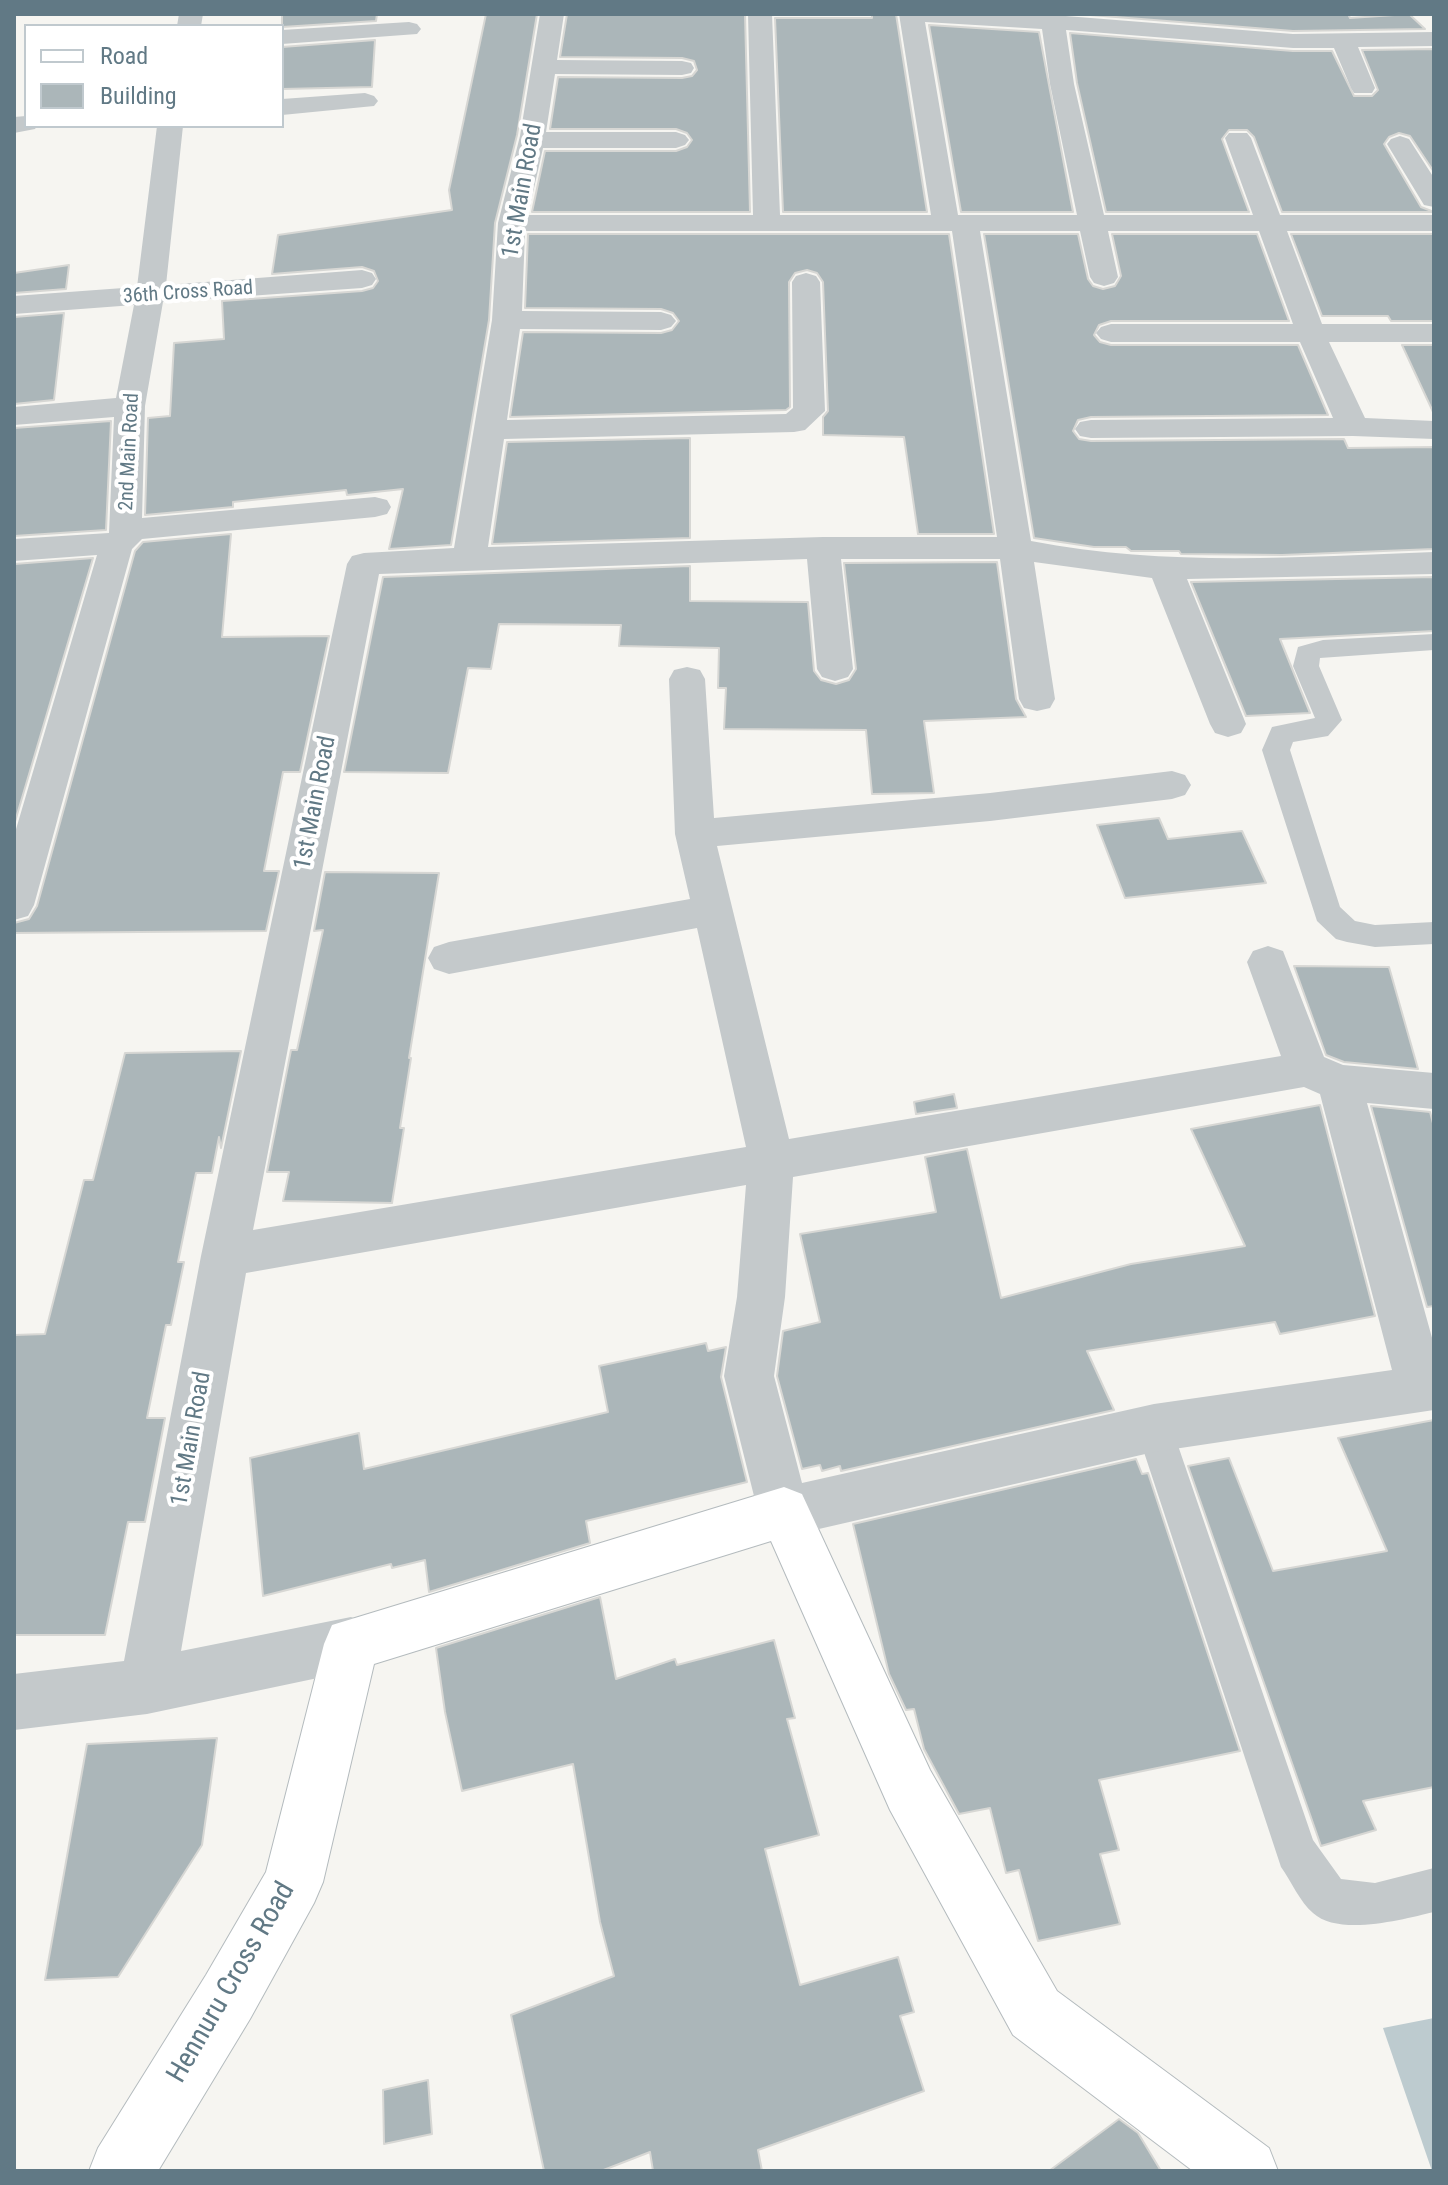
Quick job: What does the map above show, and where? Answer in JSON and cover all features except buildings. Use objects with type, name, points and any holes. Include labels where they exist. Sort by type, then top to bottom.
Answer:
[{"type":"street","name":"1st Main Road","points":[[147,1686],[225,1256],[364,564],[469,558],[507,320],[512,223],[532,140],[552,14]]},
{"type":"street","points":[[760,14],[767,223]]},
{"type":"street","points":[[1037,699],[1015,548],[956,223],[912,14],[1230,37],[1344,42],[1434,39]]},
{"type":"street","points":[[1417,14],[1434,32]]},
{"type":"street","points":[[1053,22],[1062,84],[1104,277]]},
{"type":"street","points":[[284,37],[409,29]]},
{"type":"street","points":[[1344,42],[1363,88]]},
{"type":"street","points":[[544,67],[682,68]]},
{"type":"street","points":[[284,107],[365,101]]},
{"type":"street","name":"2nd Main Road","points":[[14,905],[121,537],[130,406],[150,296],[170,128]]},
{"type":"street","points":[[1238,138],[1311,334],[1353,427]]},
{"type":"street","points":[[532,140],[676,140]]},
{"type":"street","points":[[1400,144],[1434,199]]},
{"type":"street","points":[[512,223],[1434,223]]},
{"type":"street","name":"36th Cross Road","points":[[14,305],[362,279]]},
{"type":"street","points":[[490,430],[794,423],[809,411],[806,282]]},
{"type":"street","points":[[507,320],[661,321]]},
{"type":"street","points":[[1111,333],[1434,333]]},
{"type":"street","points":[[14,416],[130,406]]},
{"type":"street","points":[[1091,429],[1353,427],[1434,430]]},
{"type":"street","points":[[14,550],[375,507]]},
{"type":"street","points":[[823,548],[835,669]]},
{"type":"street","points":[[469,558],[823,548],[1015,548],[1057,558],[1166,570],[1434,563]]},
{"type":"street","points":[[1166,570],[1228,724]]},
{"type":"street","points":[[687,679],[695,834],[771,1159],[761,1297],[749,1376],[784,1512],[910,1790],[1035,2013],[1246,2171]]},
{"type":"street","points":[[695,834],[990,807],[1172,785]]},
{"type":"street","points":[[449,958],[712,910]]},
{"type":"street","points":[[14,1702],[147,1686],[351,1644],[784,1512],[1154,1428],[1427,1387],[1323,1076],[1268,962]]},
{"type":"street","points":[[225,1256],[1026,1116],[1323,1076],[1434,1091]]},
{"type":"street","name":"Hennuru Cross Road","points":[[121,2171],[228,1997],[293,1882],[351,1644]]},
{"type":"lane","points":[[1434,642],[1323,649],[1307,653],[1306,666],[1329,720],[1318,729],[1282,734],[1276,750],[1327,913],[1347,931],[1361,934],[1434,933]]},
{"type":"lane","points":[[1154,1428],[1296,1852],[1329,1899],[1375,1905],[1434,1890]]},
{"type":"shaded area","points":[[1434,2018],[1434,2171],[1432,2171],[1383,2028]]}]
